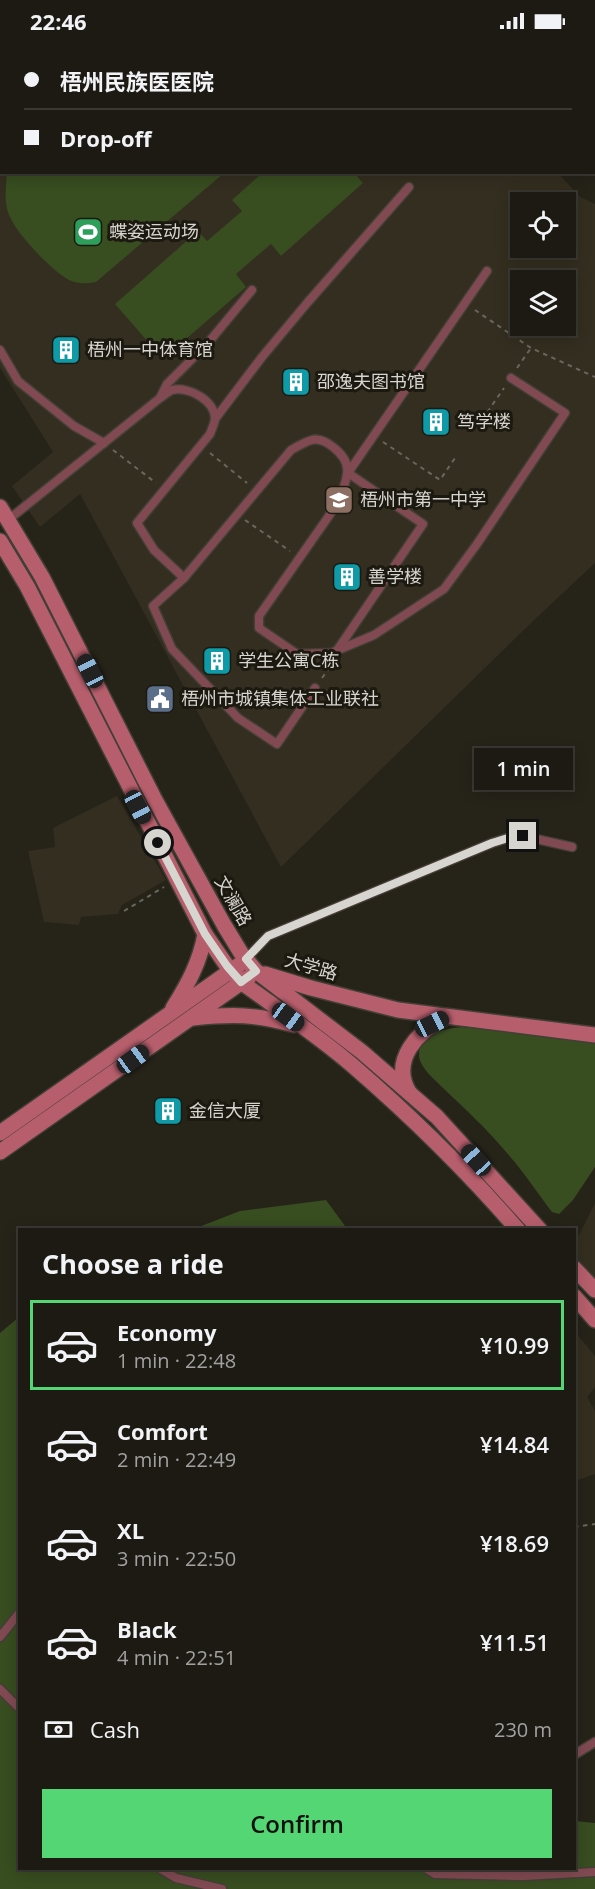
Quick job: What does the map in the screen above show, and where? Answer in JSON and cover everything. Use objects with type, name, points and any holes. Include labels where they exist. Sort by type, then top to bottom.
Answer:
[{"type":"main road","name":"文澜路","points":[[4,513],[42,577],[154,798],[224,925],[251,965],[362,1052],[437,1118],[538,1228]]},
{"type":"main road","points":[[1,544],[27,586],[205,934],[231,970],[241,982],[351,1064],[431,1136],[516,1228]]},
{"type":"main road","points":[[170,1014],[197,967],[205,934]]},
{"type":"main road","points":[[0,1133],[231,970],[251,965]]},
{"type":"main road","name":"大学路","points":[[0,1152],[241,982],[251,965],[312,988],[398,1010],[595,1035]]},
{"type":"main road","points":[[190,1018],[253,1016],[304,1028]]},
{"type":"main road","points":[[410,1094],[404,1084],[402,1067],[412,1043],[432,1024],[446,1017]]},
{"type":"main road","points":[[576,1270],[595,1290]]},
{"type":"main road","points":[[576,1298],[595,1320]]},
{"type":"lane","points":[[184,578],[154,550],[137,524],[210,434],[215,419],[262,357],[409,187]]},
{"type":"lane","points":[[487,271],[348,473],[339,501],[259,616],[259,628],[297,654],[331,653],[374,635],[444,589],[565,413],[511,378]]},
{"type":"lane","points":[[160,398],[167,384],[208,344],[252,290]]},
{"type":"lane","points":[[0,350],[18,381],[74,426],[104,443]]},
{"type":"lane","points":[[4,513],[104,443],[172,390],[187,390],[203,397],[213,410],[215,419]]},
{"type":"lane","points":[[315,688],[277,744],[238,718],[172,649],[153,606],[184,578],[291,450],[310,439],[326,441],[339,452],[346,462],[348,473],[423,524],[340,649]]},
{"type":"lane","points":[[251,965],[268,936],[492,843],[523,836],[572,847]]},
{"type":"lane","points":[[0,1637],[18,1614]]},
{"type":"lane","points":[[0,1689],[18,1707]]},
{"type":"lane","points":[[576,1754],[595,1742]]},
{"type":"lane","points":[[164,1870],[176,1878],[222,1889]]},
{"type":"lane","points":[[429,1870],[435,1874],[524,1876],[595,1872]]},
{"type":"path","points":[[465,303],[531,348],[595,376]]},
{"type":"path","points":[[477,427],[531,348]]},
{"type":"path","points":[[373,436],[440,480],[455,458]]},
{"type":"path","points":[[104,443],[165,489]]},
{"type":"path","points":[[201,446],[257,492]]},
{"type":"path","points":[[238,515],[300,558]]},
{"type":"path","points":[[315,688],[340,649]]},
{"type":"path","points":[[124,911],[177,880]]},
{"type":"path","points":[[576,1527],[595,1524]]},
{"type":"shaded area","name":"梧州市第一中学","points":[[0,174],[559,174],[575,192],[510,192],[510,258],[576,258],[576,193],[595,204],[595,563],[281,867],[80,494],[40,527],[12,486],[53,452],[0,368]]},
{"type":"shaded area","points":[[117,796],[166,880],[122,905],[118,914],[81,917],[79,925],[44,922],[28,851],[55,847],[53,828]]},
{"type":"shaded area","points":[[595,1203],[595,1290],[576,1269],[576,1241]]},
{"type":"shaded area","points":[[576,1333],[595,1356],[595,1387],[587,1397],[595,1411],[595,1474],[576,1481]]},
{"type":"green space","name":"蝶姿运动场","points":[[7,174],[223,174],[96,282],[85,283],[69,280],[45,261],[28,243],[8,214]]},
{"type":"green space","points":[[261,174],[355,174],[363,183],[281,256],[271,244],[236,274],[246,287],[163,359],[115,304],[198,231],[207,241],[242,211],[232,200]]},
{"type":"green space","points":[[462,1027],[595,1040],[595,1167],[573,1200],[559,1214],[552,1212],[499,1144],[431,1076],[421,1063],[420,1047],[429,1036]]},
{"type":"green space","points":[[326,1200],[347,1228],[196,1228],[240,1211]]},
{"type":"green space","points":[[18,1318],[18,1870],[576,1870],[576,1821],[595,1823],[595,1889],[0,1889],[0,1333]]},
{"type":"place","name":"蝶姿运动场","points":[[88,232]]},
{"type":"place","name":"梧州一中体育馆","points":[[66,350]]},
{"type":"place","name":"邵逸夫图书馆","points":[[296,382]]},
{"type":"place","name":"笃学楼","points":[[436,422]]},
{"type":"place","name":"梧州市第一中学","points":[[339,500]]},
{"type":"place","name":"善学楼","points":[[347,577]]},
{"type":"place","name":"学生公寓C栋","points":[[217,661]]},
{"type":"place","name":"梧州市城镇集体工业联社","points":[[160,699]]},
{"type":"place","name":"金信大厦","points":[[168,1111]]},
{"type":"route","points":[[158,843],[205,934],[241,982],[256,971],[246,959],[268,936],[492,843],[523,836]]}]
